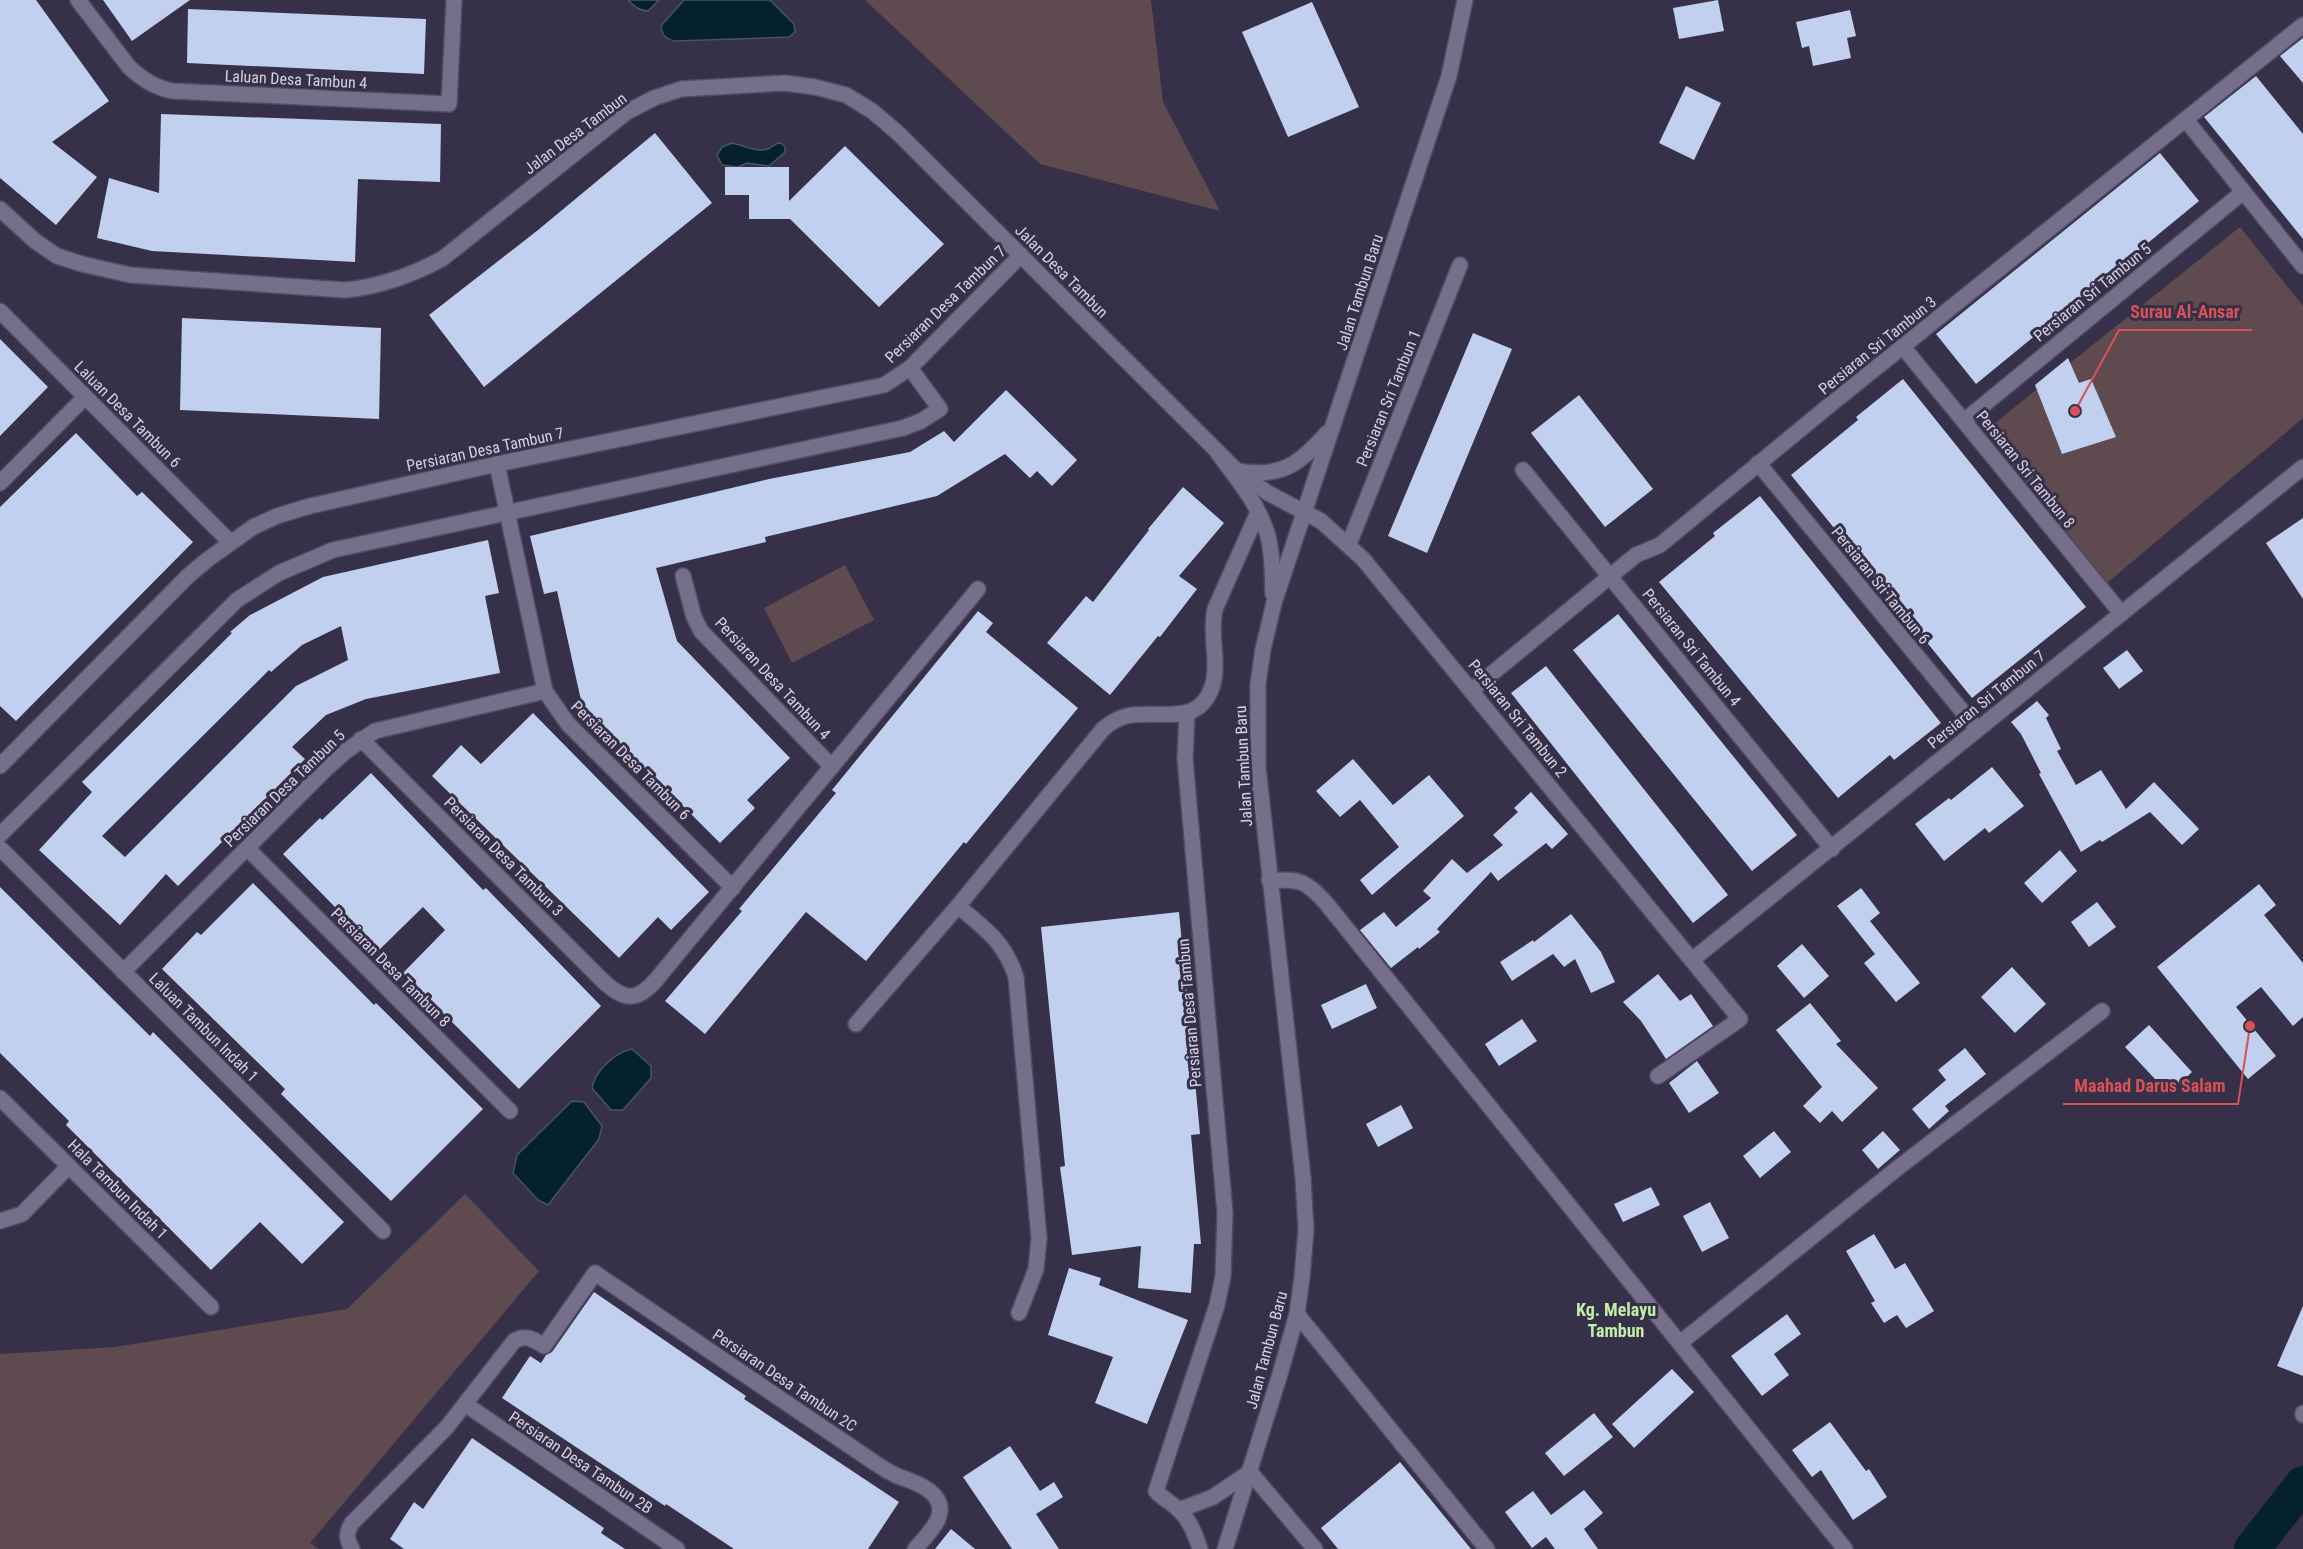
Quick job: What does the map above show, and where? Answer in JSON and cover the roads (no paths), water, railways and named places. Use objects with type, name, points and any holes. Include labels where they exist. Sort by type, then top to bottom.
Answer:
[{"type":"street","name":"Laluan Desa Tambun 4","points":[[78,0],[129,67],[139,77],[160,88],[172,91],[449,104],[454,0]]},
{"type":"street","name":"Jalan Tambun Baru","points":[[1225,1549],[1297,1314],[1306,1230],[1303,1178],[1258,767],[1258,684],[1263,650],[1274,603],[1449,76],[1465,0]]},
{"type":"street","name":"Persiaran Sri Tambun 3","points":[[1472,690],[1636,555],[1660,545],[2303,25]]},
{"type":"street","name":"Jalan Desa Tambun","points":[[0,209],[35,241],[57,256],[130,274],[345,290],[368,288],[420,271],[442,259],[627,112],[654,98],[681,89],[785,83],[814,87],[846,95],[872,111],[898,133],[1237,471],[1251,483],[1305,511]]},
{"type":"street","points":[[2186,120],[2303,266]]},
{"type":"street","name":"Persiaran Sri Tambun 5","points":[[1964,421],[2243,192]]},
{"type":"street","name":"Persiaran Desa Tambun 7","points":[[0,766],[188,576],[230,542],[253,527],[277,516],[310,506],[497,464],[884,385],[910,368],[1021,255]]},
{"type":"street","name":"Persiaran Sri Tambun 1","points":[[1349,544],[1460,265]]},
{"type":"street","name":"Laluan Desa Tambun 6","points":[[0,311],[230,542]]},
{"type":"street","name":"Persiaran Sri Tambun 8","points":[[1903,347],[2121,613]]},
{"type":"street","points":[[0,835],[237,600],[257,585],[279,573],[333,550],[903,428],[921,421],[940,409],[910,368]]},
{"type":"street","points":[[0,483],[85,397]]},
{"type":"street","points":[[1237,471],[1265,473],[1280,471],[1305,457],[1333,427]]},
{"type":"street","points":[[1218,453],[1258,512],[1267,534],[1274,603]]},
{"type":"street","name":"Persiaran Desa Tambun 6","points":[[497,464],[544,691],[568,724],[733,888]]},
{"type":"street","name":"Persiaran Sri Tambun 6","points":[[1758,464],[1977,729]]},
{"type":"street","name":"Persiaran Sri Tambun 7","points":[[1692,960],[2303,467]]},
{"type":"street","name":"Persiaran Sri Tambun 4","points":[[1523,470],[1611,575],[1832,849]]},
{"type":"street","name":"Persiaran Sri Tambun 2","points":[[1305,511],[1349,544],[1472,690],[1740,1019],[1658,1076]]},
{"type":"street","points":[[856,1024],[958,906],[1103,729],[1113,721],[1137,714],[1187,713],[1198,708],[1206,699],[1215,671],[1211,625],[1215,609],[1258,512]]},
{"type":"street","name":"Persiaran Desa Tambun 4","points":[[683,576],[694,617],[701,632],[832,767]]},
{"type":"street","points":[[733,888],[978,589]]},
{"type":"street","name":"Persiaran Desa Tambun 5","points":[[123,972],[326,769],[361,739],[391,726],[544,691]]},
{"type":"street","name":"Persiaran Desa Tambun","points":[[1187,713],[1185,759],[1225,1213],[1225,1245],[1223,1276],[1212,1324],[1156,1491],[1179,1510],[1190,1526],[1200,1549]]},
{"type":"street","name":"Persiaran Desa Tambun 3","points":[[361,739],[594,972],[623,996],[639,995],[648,989],[733,888]]},
{"type":"street","name":"Laluan Tambun Indah 1","points":[[0,848],[383,1231]]},
{"type":"street","name":"Persiaran Desa Tambun 8","points":[[247,848],[510,1111]]},
{"type":"street","points":[[1269,880],[1298,880],[1310,886],[1326,903],[1845,1549]]},
{"type":"street","points":[[958,906],[1002,946],[1016,977],[1039,1238],[1036,1269],[1019,1313]]},
{"type":"street","points":[[1680,1343],[1899,1167],[2102,1011]]},
{"type":"street","name":"Hala Tambun Indah 1","points":[[0,1098],[211,1307]]},
{"type":"street","points":[[0,1221],[22,1214],[69,1166]]},
{"type":"street","name":"Persiaran Desa Tambun 2C","points":[[465,1404],[514,1341],[523,1336],[532,1338],[544,1346],[595,1273],[875,1463],[899,1476],[921,1484],[938,1501],[940,1510],[937,1521],[915,1549]]},
{"type":"street","points":[[1297,1314],[1487,1549]]},
{"type":"street","points":[[352,1549],[347,1540],[347,1532],[352,1523],[426,1450],[465,1404]]},
{"type":"street","name":"Persiaran Desa Tambun 2B","points":[[465,1404],[677,1549]]},
{"type":"street","points":[[1179,1510],[1213,1497],[1250,1472],[1315,1549]]},
{"type":"water","points":[[628,0],[659,0],[648,11],[645,11]]},
{"type":"water","points":[[684,0],[770,0],[794,24],[795,32],[789,37],[675,41],[663,35],[661,26]]},
{"type":"water","points":[[732,143],[764,150],[781,143],[785,147],[785,152],[769,166],[747,163],[738,167],[722,165],[717,155],[722,147]]},
{"type":"water","points":[[632,1049],[651,1066],[651,1078],[623,1110],[611,1110],[592,1088],[594,1082],[607,1063],[619,1054]]},
{"type":"water","points":[[572,1101],[584,1102],[602,1126],[599,1139],[548,1205],[538,1200],[513,1173],[517,1155]]},
{"type":"waterway","points":[[2252,1549],[2303,1484]]},
{"type":"place","name":"Surau Al-Ansar","points":[[2075,411]]},
{"type":"place","name":"Maahad Darus Salam","points":[[2250,1026]]},
{"type":"district","name":"Kg. Melayu Tambun","points":[[1616,1320]]}]
